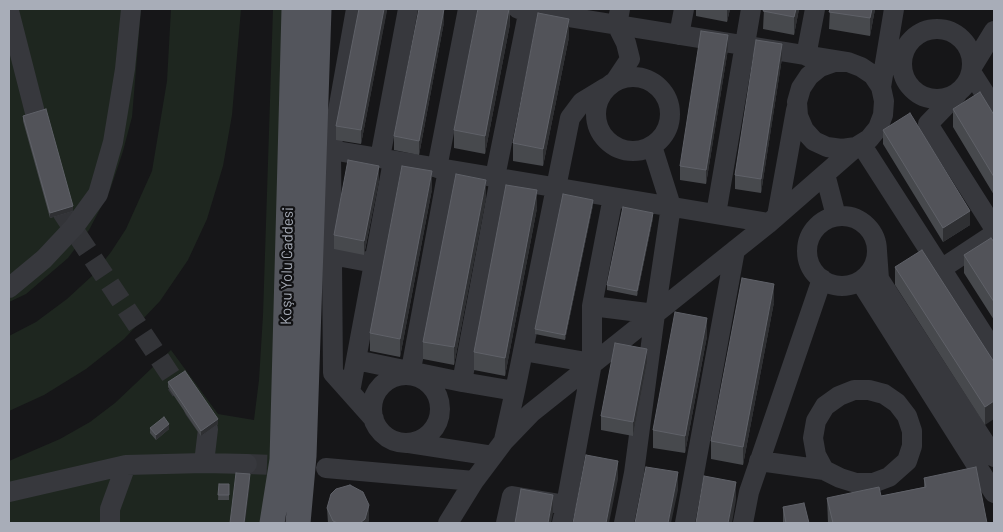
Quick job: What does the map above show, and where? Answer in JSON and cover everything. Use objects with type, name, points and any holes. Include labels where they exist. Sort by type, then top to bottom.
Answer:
[{"type":"main road","name":"Koşu Yolu Caddesi","points":[[272,523],[282,460],[294,9]]},
{"type":"main road","name":"Koşu Yolu Caddesi","points":[[298,523],[304,456],[319,9]]},
{"type":"lane","points":[[9,288],[44,260],[74,227],[98,194],[113,142],[126,70],[131,9]]},
{"type":"lane","points":[[356,9],[331,150],[333,373],[374,419],[387,437],[398,442],[498,449]]},
{"type":"lane","points":[[350,392],[374,263],[386,160],[408,9]]},
{"type":"lane","points":[[411,373],[468,9]]},
{"type":"lane","points":[[462,382],[498,178],[525,9],[619,17],[679,35],[848,62],[861,67],[873,75],[881,87],[884,115]]},
{"type":"lane","points":[[679,35],[684,9]]},
{"type":"lane","points":[[716,214],[751,9]]},
{"type":"lane","points":[[806,56],[815,9]]},
{"type":"lane","points":[[9,11],[46,156]]},
{"type":"lane","points":[[498,449],[515,391],[554,187],[570,118],[582,102],[610,84],[628,76],[641,77],[653,82],[669,102],[668,128],[652,146],[641,150],[629,151],[618,148],[608,142],[600,133],[596,122],[595,110],[598,99],[610,84],[630,59],[619,17]]},
{"type":"lane","points":[[881,87],[893,18],[926,31]]},
{"type":"lane","points":[[994,31],[969,76],[954,95],[943,99],[932,99],[920,95],[911,88],[905,78],[902,67],[906,50],[916,36],[926,31],[938,29],[959,37],[967,46],[969,76],[994,108]]},
{"type":"lane","points":[[773,219],[801,88],[809,76],[820,67],[834,62],[848,62]]},
{"type":"lane","points":[[969,76],[928,124],[994,228]]},
{"type":"lane","points":[[448,523],[474,481],[498,449],[531,413],[592,362],[773,219],[858,145],[869,139],[878,128],[905,78]]},
{"type":"lane","points":[[797,102],[798,116],[804,130],[814,141],[827,147],[842,149],[858,145]]},
{"type":"lane","points":[[858,145],[894,267],[994,494]]},
{"type":"lane","points":[[624,523],[625,472],[655,314],[671,206],[652,146]]},
{"type":"lane","points":[[331,150],[716,214],[773,219]]},
{"type":"lane","points":[[825,174],[836,216]]},
{"type":"lane","points":[[512,496],[564,514],[582,465],[592,362],[592,306],[613,197]]},
{"type":"lane","points":[[991,446],[894,267],[877,250],[875,239],[869,228],[854,218],[836,216],[817,226],[807,246],[807,257],[811,268],[822,279],[838,286],[894,267],[941,269],[994,234]]},
{"type":"lane","points":[[735,250],[721,487],[743,523]]},
{"type":"lane","points":[[332,255],[374,263]]},
{"type":"lane","points":[[941,269],[994,351]]},
{"type":"lane","points":[[685,523],[721,487],[759,461],[822,279]]},
{"type":"lane","points":[[592,306],[655,314]]},
{"type":"lane","points":[[523,351],[592,362]]},
{"type":"lane","points":[[356,360],[411,373],[515,391]]},
{"type":"lane","points":[[374,419],[372,408],[374,397],[380,387],[389,380],[411,373],[425,381],[436,393],[440,415],[429,434],[420,440],[409,442]]},
{"type":"lane","points":[[759,461],[824,470],[856,483],[873,483],[898,471],[907,461],[912,446],[912,430],[907,416],[897,403],[877,392],[854,390],[839,396],[825,406],[816,421],[813,438],[816,455],[824,470]]},
{"type":"lane","points":[[181,391],[208,429],[204,463]]},
{"type":"lane","points":[[9,492],[126,465],[247,464]]},
{"type":"lane","points":[[110,523],[110,509],[126,465]]},
{"type":"lane","points":[[326,468],[474,481]]},
{"type":"lane","points":[[625,472],[653,476]]},
{"type":"lane","points":[[673,480],[721,487]]},
{"type":"lane","points":[[490,523],[512,496]]},
{"type":"lane","points":[[506,523],[512,496]]},
{"type":"shaded area","points":[[9,9],[141,9],[132,117],[110,190],[89,230],[68,258],[26,294],[9,302]]},
{"type":"shaded area","points":[[171,9],[241,9],[232,115],[223,166],[207,219],[188,260],[160,301],[124,339],[86,369],[44,395],[9,411],[9,336],[36,322],[67,299],[92,276],[126,229],[152,171],[167,81]]},
{"type":"shaded area","points":[[273,9],[290,9],[273,460],[264,523],[9,523],[9,461],[60,439],[90,422],[115,403],[171,350],[218,414],[254,420],[259,380],[263,315]]},
{"type":"building","points":[[359,9],[384,9],[361,130],[336,126]]},
{"type":"building","points":[[419,9],[444,9],[419,141],[394,136]]},
{"type":"building","points":[[478,9],[509,9],[485,136],[454,130]]},
{"type":"building","points":[[764,9],[796,9],[794,17],[763,11]]},
{"type":"building","points":[[830,9],[872,9],[870,18],[829,12]]},
{"type":"building","points":[[538,13],[569,19],[543,149],[513,143]]},
{"type":"building","points":[[701,31],[728,35],[706,170],[680,166]]},
{"type":"building","points":[[756,40],[782,44],[761,179],[735,175]]},
{"type":"building","points":[[980,92],[994,115],[994,177],[953,109]]},
{"type":"building","points":[[46,109],[73,206],[50,213],[23,116]]},
{"type":"building","points":[[910,113],[970,211],[943,228],[883,130]]},
{"type":"building","points":[[348,160],[379,166],[364,241],[334,235]]},
{"type":"building","points":[[402,166],[432,171],[400,339],[370,333]]},
{"type":"building","points":[[456,174],[486,180],[454,347],[423,342]]},
{"type":"building","points":[[506,185],[537,190],[505,358],[474,352]]},
{"type":"building","points":[[563,194],[593,200],[565,335],[535,329]]},
{"type":"building","points":[[623,207],[653,213],[637,291],[607,285]]},
{"type":"building","points":[[991,238],[994,242],[994,302],[964,255]]},
{"type":"building","points":[[922,250],[994,362],[994,401],[985,407],[895,267]]},
{"type":"building","points":[[742,278],[774,284],[743,447],[711,441]]},
{"type":"building","points":[[675,312],[707,318],[685,436],[653,430]]},
{"type":"building","points":[[615,343],[647,349],[633,422],[601,416]]},
{"type":"building","points":[[185,371],[218,419],[201,431],[168,382]]},
{"type":"building","points":[[164,417],[169,424],[156,435],[150,428]]},
{"type":"building","points":[[586,455],[618,461],[606,523],[573,523]]},
{"type":"building","points":[[646,467],[678,472],[668,523],[635,523]]},
{"type":"building","points":[[976,467],[987,523],[833,523],[827,498],[879,487],[881,496],[926,487],[924,478]]},
{"type":"building","points":[[236,473],[250,474],[244,523],[230,523]]},
{"type":"building","points":[[704,476],[736,482],[728,523],[696,523]]},
{"type":"building","points":[[219,484],[229,484],[229,495],[218,495]]},
{"type":"building","points":[[350,485],[363,492],[369,505],[365,519],[360,523],[338,523],[333,521],[327,508],[331,494],[336,489]]},
{"type":"building","points":[[521,489],[553,495],[548,523],[515,523]]},
{"type":"building","points":[[804,503],[809,523],[786,523],[783,507]]},
{"type":"tunnel","points":[[60,209],[181,391]]},
{"type":"tunnel","points":[[247,464],[295,466]]}]
